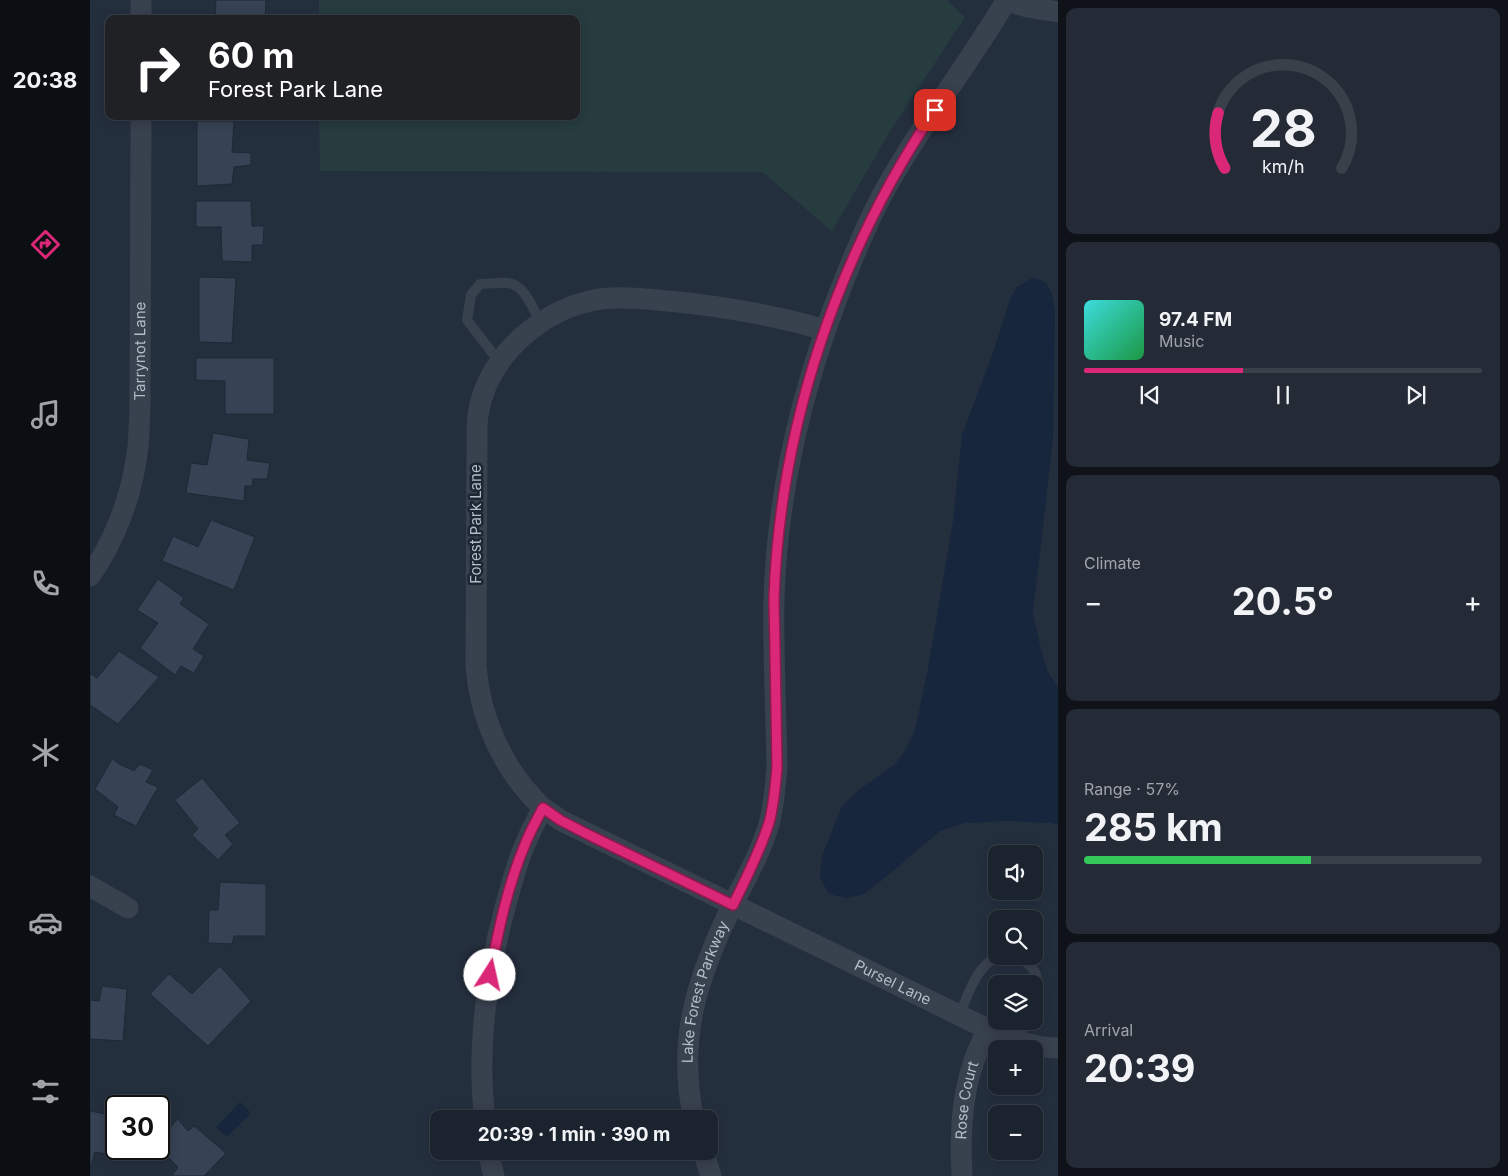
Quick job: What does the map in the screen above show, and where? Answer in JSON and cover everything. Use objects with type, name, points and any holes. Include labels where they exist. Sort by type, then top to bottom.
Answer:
[{"type":"street","points":[[141,0],[141,15]]},
{"type":"street","points":[[1005,0],[1058,12]]},
{"type":"street","name":"Lake Forest Parkway","points":[[692,1110],[688,1065],[691,1016],[701,976],[769,825],[774,795],[777,768],[774,599],[778,544],[793,444],[807,386],[825,330],[852,261],[880,199],[925,124],[1005,0]]},
{"type":"street","name":"Tarrynot Lane","points":[[90,576],[114,536],[128,496],[138,448],[141,120]]},
{"type":"street","name":"Forest Park Lane","points":[[733,905],[560,820],[543,808],[530,795],[498,747],[485,716],[478,684],[476,632],[478,414],[487,387],[500,363],[519,338],[540,322],[580,303],[615,298],[659,300],[732,308],[787,319],[825,330]]},
{"type":"street","points":[[484,1110],[482,1041],[487,995],[497,936],[516,868],[526,842],[543,808]]},
{"type":"street","points":[[90,886],[128,908]]},
{"type":"street","name":"Pursel Lane","points":[[733,905],[988,1028]]},
{"type":"street","name":"Rose Court","points":[[962,1176],[961,1139],[966,1093],[974,1061],[988,1028]]},
{"type":"street","name":"Pursel Lane","points":[[992,1030],[1012,1040]]},
{"type":"street","name":"Pursel Lane","points":[[1043,1046],[1058,1048]]},
{"type":"street","points":[[490,1160],[494,1176]]},
{"type":"street","points":[[706,1160],[711,1176]]},
{"type":"lane","points":[[500,363],[467,320],[471,294],[480,284],[510,283],[520,289],[540,322]]},
{"type":"lane","points":[[960,1015],[967,994],[988,962]]},
{"type":"green space","points":[[319,0],[947,0],[965,17],[889,133],[832,231],[762,172],[320,171],[319,120],[580,120],[580,15],[319,15]]},
{"type":"water","points":[[1032,278],[1044,282],[1050,289],[1055,311],[1053,439],[1033,613],[1047,670],[1058,688],[1058,825],[1007,821],[965,823],[940,831],[862,895],[846,898],[829,894],[820,878],[822,856],[842,806],[859,790],[896,763],[906,749],[915,730],[928,669],[953,521],[962,435],[994,350],[1010,299],[1017,287]]},
{"type":"water","points":[[240,1102],[251,1113],[227,1137],[216,1127]]},
{"type":"building","points":[[216,0],[266,0],[265,15],[215,15]]},
{"type":"building","points":[[197,121],[234,121],[232,152],[251,153],[251,165],[234,167],[232,184],[197,186]]},
{"type":"building","points":[[196,201],[251,201],[252,226],[264,226],[263,245],[252,245],[252,262],[222,261],[221,227],[196,227]]},
{"type":"building","points":[[199,277],[236,278],[232,343],[199,342]]},
{"type":"building","points":[[196,358],[274,358],[274,414],[225,414],[225,381],[196,380]]},
{"type":"building","points":[[213,433],[249,439],[247,460],[270,463],[267,479],[253,479],[252,486],[245,486],[244,501],[186,493],[191,463],[207,465]]},
{"type":"building","points":[[211,520],[255,537],[234,590],[162,561],[173,536],[198,547]]},
{"type":"building","points":[[158,579],[184,598],[180,604],[209,624],[193,649],[204,656],[194,673],[181,666],[175,675],[140,648],[158,623],[137,610]]},
{"type":"building","points":[[119,651],[159,677],[118,724],[90,705],[90,673],[97,678]]},
{"type":"building","points":[[112,759],[134,771],[140,764],[153,770],[146,782],[158,787],[136,826],[114,815],[118,807],[95,789]]},
{"type":"building","points":[[202,778],[240,823],[225,835],[233,844],[218,860],[192,835],[198,829],[175,800]]},
{"type":"building","points":[[220,882],[266,884],[266,936],[234,936],[232,944],[208,943],[209,910],[218,910]]},
{"type":"building","points":[[220,966],[251,1001],[208,1046],[150,994],[169,974],[192,994]]},
{"type":"building","points":[[102,986],[127,989],[123,1041],[90,1039],[90,1000],[99,1001]]},
{"type":"building","points":[[90,1111],[105,1114],[105,1154],[95,1152],[90,1170]]},
{"type":"building","points":[[178,1119],[188,1131],[194,1126],[226,1153],[204,1176],[172,1176],[178,1167],[170,1159],[170,1127]]},
{"type":"route","points":[[490,975],[497,936],[516,868],[526,842],[543,808],[560,820],[589,835],[733,905],[769,825],[774,795],[777,768],[774,599],[778,544],[790,458],[807,386],[844,279],[880,199],[935,110]]}]
